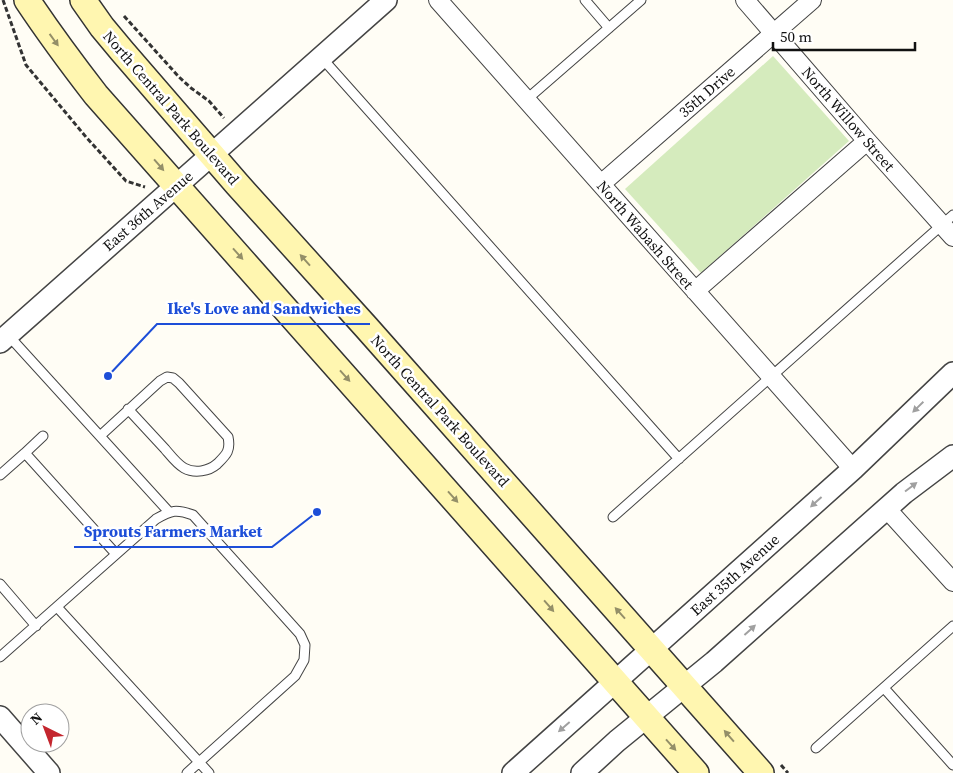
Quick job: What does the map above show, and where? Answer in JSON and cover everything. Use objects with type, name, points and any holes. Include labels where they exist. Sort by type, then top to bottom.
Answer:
[{"type":"main road","points":[[27,0],[45,28],[91,89],[696,773]]},
{"type":"main road","name":"North Central Park Boulevard","points":[[83,0],[122,51],[237,184],[761,773]]},
{"type":"street","name":"East 36th Avenue","points":[[4,338],[386,0]]},
{"type":"street","name":"North Wabash Street","points":[[438,0],[853,470]]},
{"type":"street","name":"North Willow Street","points":[[745,0],[867,141],[950,225]]},
{"type":"street","name":"35th Drive","points":[[601,184],[812,0]]},
{"type":"street","points":[[695,291],[867,141]]},
{"type":"street","name":"East 35th Avenue","points":[[513,773],[853,470],[953,373]]},
{"type":"street","points":[[582,773],[617,741],[714,662],[886,508],[953,456]]},
{"type":"street","points":[[886,508],[953,582]]},
{"type":"street","points":[[0,717],[49,773]]},
{"type":"lane","points":[[585,0],[609,28]]},
{"type":"lane","points":[[526,100],[641,0]]},
{"type":"lane","points":[[321,57],[679,459]]},
{"type":"lane","points":[[613,516],[771,377],[950,225]]},
{"type":"lane","points":[[4,338],[100,436],[169,512]]},
{"type":"lane","points":[[100,436],[128,409],[167,377],[174,378],[228,438],[228,451],[212,468],[199,471],[185,469],[128,409]]},
{"type":"lane","points":[[0,475],[43,436]]},
{"type":"lane","points":[[25,453],[116,554]]},
{"type":"lane","points":[[0,658],[156,519],[169,512],[181,511],[193,515],[300,634],[305,645],[304,660],[295,676],[187,773]]},
{"type":"lane","points":[[0,584],[36,626]]},
{"type":"lane","points":[[57,607],[209,773]]},
{"type":"lane","points":[[816,748],[953,626]]},
{"type":"lane","points":[[884,688],[953,765]]},
{"type":"path","points":[[2,0],[26,65],[86,137],[126,181]]},
{"type":"path","points":[[121,12],[179,77],[209,101],[225,119]]},
{"type":"green space","points":[[773,56],[849,141],[701,273],[625,189]]},
{"type":"place","name":"Ike's Love and Sandwiches","points":[[108,376]]},
{"type":"place","name":"Sprouts Farmers Market","points":[[317,512]]}]
